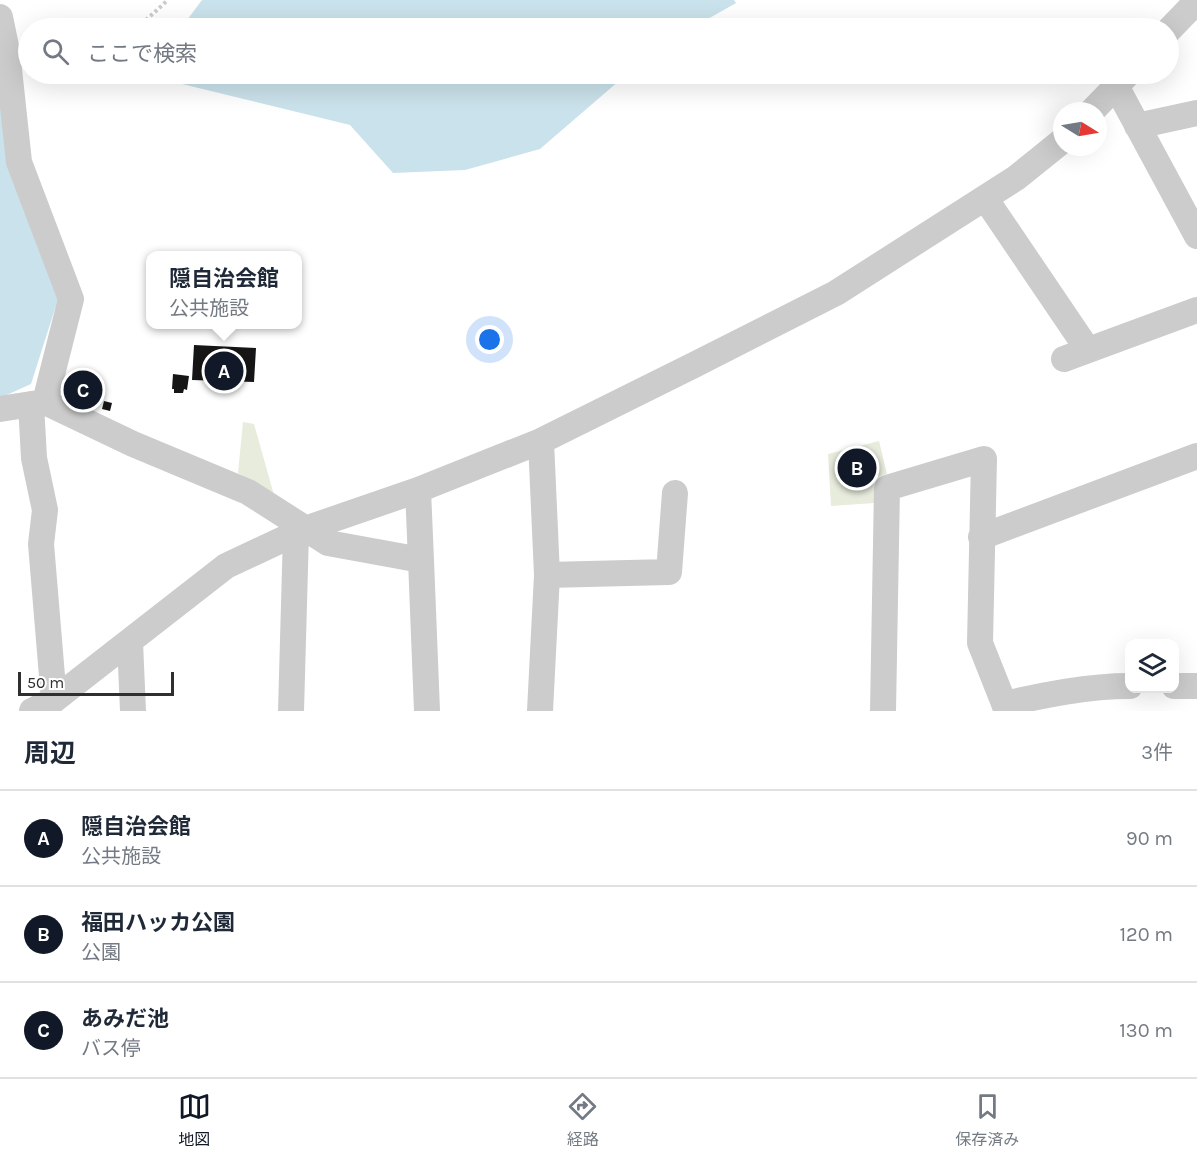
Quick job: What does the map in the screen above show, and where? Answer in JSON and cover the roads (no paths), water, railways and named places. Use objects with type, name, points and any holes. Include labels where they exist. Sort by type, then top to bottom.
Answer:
[{"type":"street","points":[[1179,20],[1197,1]]},
{"type":"street","points":[[0,17],[7,51],[19,162],[71,299],[38,403],[34,458],[45,510],[41,544],[43,706]]},
{"type":"street","points":[[1101,102],[1118,84]]},
{"type":"street","points":[[1123,84],[1137,126],[1197,236]]},
{"type":"street","points":[[1137,126],[1197,113]]},
{"type":"street","points":[[43,706],[130,642],[226,566],[300,531],[418,490],[541,441],[836,292],[1016,178],[1053,148]]},
{"type":"street","points":[[985,198],[1088,350]]},
{"type":"street","points":[[1064,359],[1197,310]]},
{"type":"street","points":[[0,409],[38,403],[248,492],[300,531],[328,543],[421,560]]},
{"type":"street","points":[[540,711],[547,575],[541,441]]},
{"type":"street","points":[[981,537],[1197,456]]},
{"type":"street","points":[[883,711],[887,488],[984,459],[980,643],[1005,708],[1063,692],[1106,686],[1125,686]]},
{"type":"street","points":[[418,490],[427,711]]},
{"type":"street","points":[[547,575],[669,572],[675,493]]},
{"type":"street","points":[[291,711],[300,531]]},
{"type":"street","points":[[130,642],[133,711]]},
{"type":"street","points":[[1179,686],[1197,687]]},
{"type":"water","points":[[202,0],[734,0],[736,3],[710,18],[188,18]]},
{"type":"water","points":[[0,75],[60,293],[31,384],[0,398]]},
{"type":"water","points":[[182,84],[615,84],[540,149],[465,170],[393,173],[350,125]]},
{"type":"place","name":"隠自治会館","points":[[224,371]]},
{"type":"place","name":"あみだ池","points":[[83,390]]},
{"type":"place","name":"福田ハッカ公園","points":[[857,468]]}]
